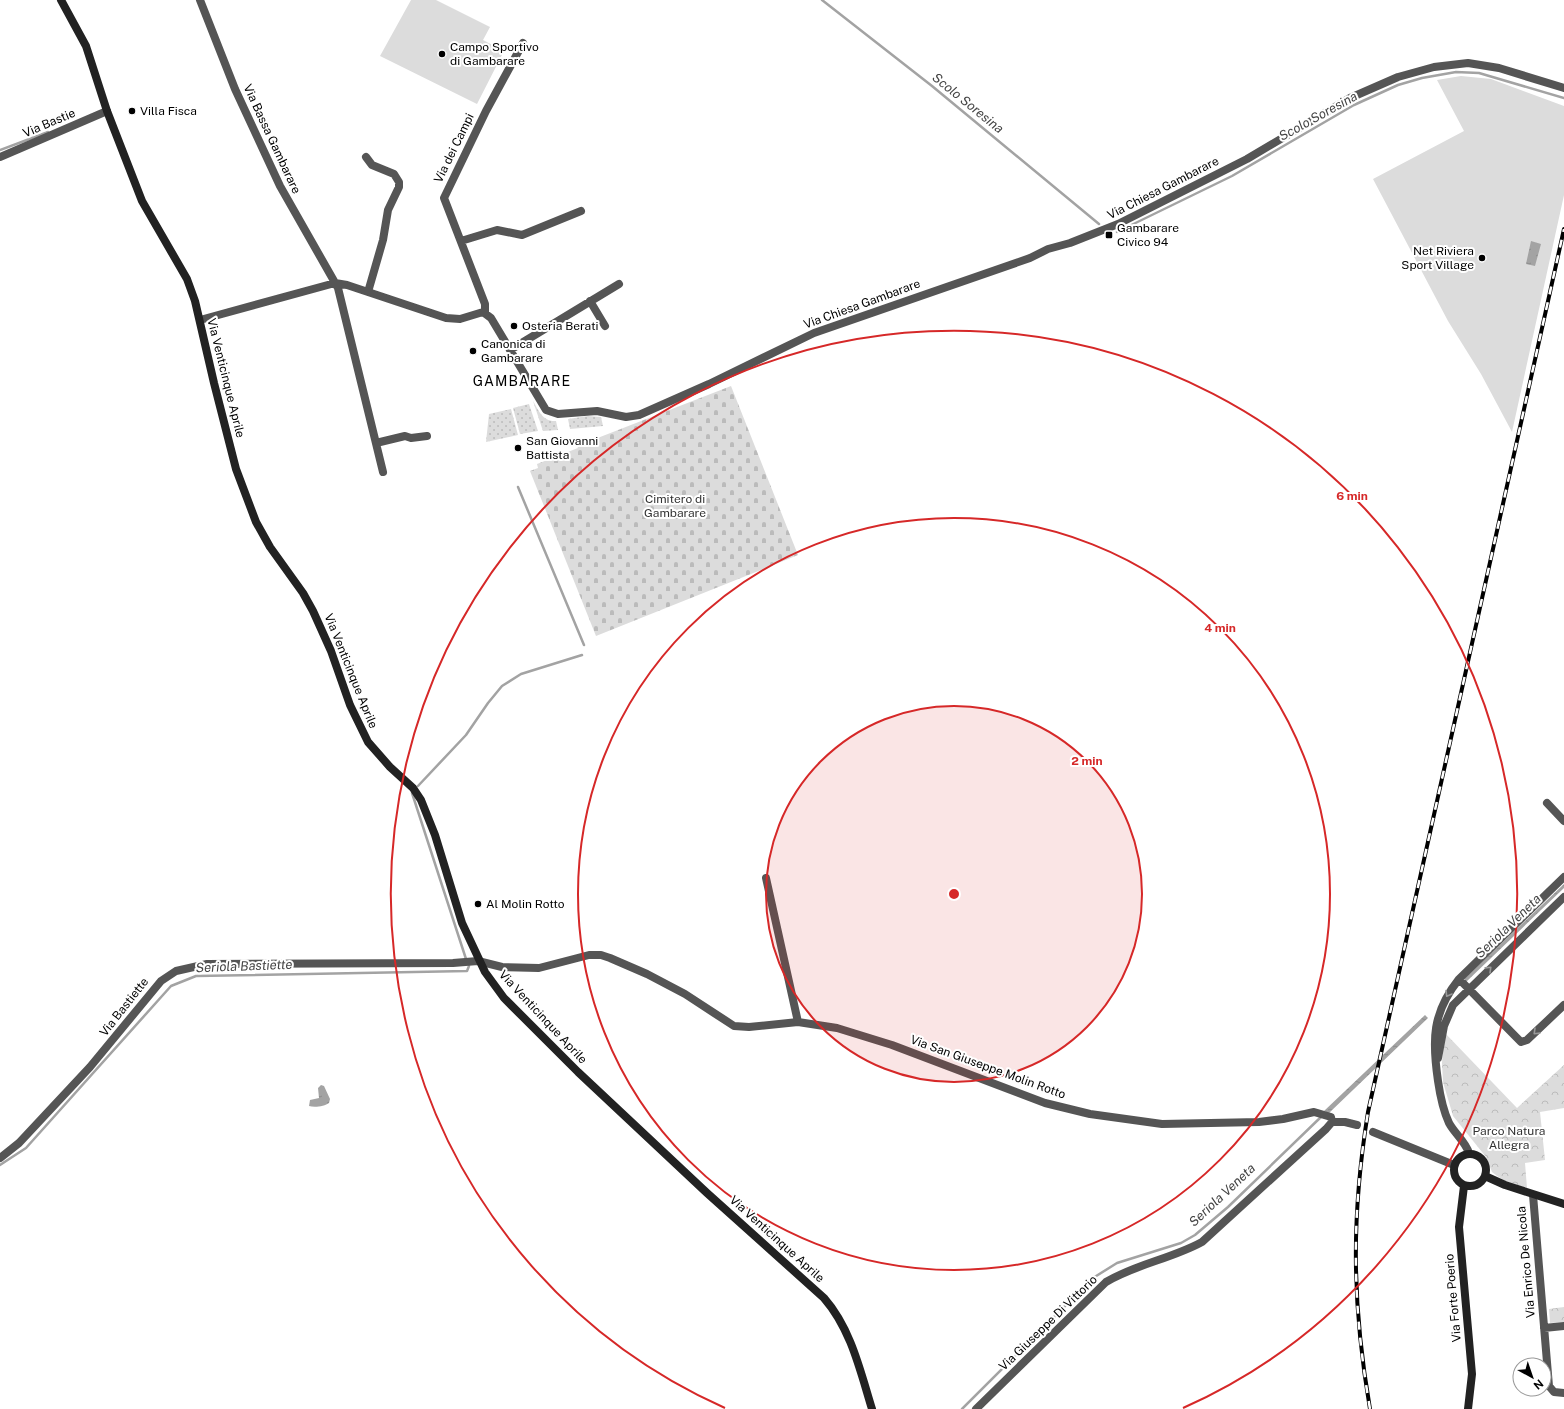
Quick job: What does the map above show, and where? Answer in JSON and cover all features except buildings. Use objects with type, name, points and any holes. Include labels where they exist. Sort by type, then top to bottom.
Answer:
[{"type":"street","name":"Via Venticinque Aprile","points":[[61,0],[86,46],[125,162],[142,201],[184,271],[200,320],[236,469],[256,522],[270,548],[303,593],[314,611],[331,651],[350,705],[368,742],[386,763],[413,788],[421,800],[435,834],[462,923],[478,961],[504,998],[578,1072],[707,1193],[824,1298],[833,1308],[846,1330],[872,1409]]},
{"type":"street","name":"Via Bassa Gambarare","points":[[200,0],[235,89],[280,186],[338,290],[383,472]]},
{"type":"street","name":"Via dei Campi","points":[[485,313],[485,304],[445,204],[446,191],[486,111],[523,43]]},
{"type":"street","name":"Via Chiesa Gambarare","points":[[485,313],[491,318],[546,410],[551,413],[558,414],[597,411],[626,416],[639,415],[814,333],[1030,258],[1048,249],[1070,243],[1118,224],[1247,159],[1350,98],[1398,77],[1434,66],[1468,63],[1499,68],[1564,88]]},
{"type":"street","name":"Via Bastie","points":[[0,157],[107,111]]},
{"type":"street","points":[[366,157],[372,165],[394,174],[399,182],[399,187],[388,210],[383,240],[368,292]]},
{"type":"street","points":[[461,241],[497,230],[522,235],[581,210]]},
{"type":"street","points":[[200,320],[335,283],[368,292],[434,315],[455,320],[485,313]]},
{"type":"street","points":[[510,350],[619,284]]},
{"type":"street","points":[[590,301],[605,326]]},
{"type":"street","points":[[376,443],[405,436],[412,438],[427,436]]},
{"type":"street","points":[[1547,803],[1564,821]]},
{"type":"street","points":[[1469,1153],[1463,1141],[1449,1123],[1442,1102],[1434,1052],[1437,1020],[1447,996],[1459,980],[1564,877]]},
{"type":"street","points":[[766,878],[798,1022]]},
{"type":"street","points":[[1437,1074],[1440,1039],[1446,1018],[1453,1005],[1564,897]]},
{"type":"street","name":"Via San Giuseppe Molin Rotto","points":[[478,961],[502,967],[539,968],[578,958],[601,956],[610,958],[647,974],[685,994],[734,1026],[749,1027],[798,1022],[824,1026],[860,1035],[912,1052],[1045,1103],[1090,1114],[1162,1124],[1222,1124],[1259,1122],[1319,1112],[1331,1120],[1357,1125]]},
{"type":"street","name":"Via Bastiette","points":[[0,1158],[24,1138],[90,1067],[155,986],[166,976],[176,971],[206,964],[453,964],[478,961]]},
{"type":"street","points":[[1459,980],[1521,1042],[1527,1040],[1564,1005]]},
{"type":"street","name":"Via Giuseppe Di Vittorio","points":[[976,1409],[1106,1282],[1129,1270],[1188,1250],[1202,1242],[1326,1129],[1331,1120]]},
{"type":"street","points":[[1373,1132],[1454,1165]]},
{"type":"street","points":[[1469,1153],[1476,1155],[1484,1162],[1485,1176],[1478,1184],[1464,1186],[1454,1176],[1454,1165],[1460,1157],[1469,1153]]},
{"type":"street","points":[[1485,1176],[1533,1195],[1564,1204]]},
{"type":"street","name":"Via Forte Poerio","points":[[1464,1186],[1459,1226],[1472,1374],[1468,1409]]},
{"type":"street","name":"Via Enrico De Nicola","points":[[1533,1195],[1549,1386],[1554,1392],[1564,1393]]},
{"type":"street","name":"Via Enrico De Nicola","points":[[1544,1328],[1564,1326]]},
{"type":"green space","name":"Campo Sportivo di Gambarare","points":[[411,0],[436,0],[490,27],[483,40],[504,51],[477,104],[380,56]]},
{"type":"green space","name":"Net Riviera Sport Village","points":[[1461,76],[1491,79],[1564,106],[1564,195],[1512,432],[1481,374],[1448,321],[1373,179],[1464,131],[1437,80]]},
{"type":"green space","name":"Cimitero di Gambarare","points":[[731,386],[798,555],[596,636],[530,471],[538,468],[537,464],[578,448],[577,446],[582,444],[584,447],[595,442],[595,439]]},
{"type":"green space","points":[[533,401],[539,412],[545,418],[556,421],[558,430],[543,431]]},
{"type":"green space","points":[[529,404],[538,431],[520,434],[513,408]]},
{"type":"green space","points":[[511,409],[518,435],[486,442],[489,414]]},
{"type":"green space","points":[[588,416],[601,417],[603,426],[570,429],[568,419]]},
{"type":"green space","name":"Parco Natura Allegra","points":[[1444,1032],[1517,1108],[1564,1065],[1564,1108],[1540,1112],[1545,1160],[1525,1163],[1527,1188],[1507,1182],[1492,1172],[1486,1157],[1453,1116],[1443,1082],[1442,1063]]},
{"type":"green space","points":[[1564,1307],[1564,1322],[1550,1323],[1549,1309]]},
{"type":"water","points":[[1531,241],[1541,244],[1535,266],[1526,264]]},
{"type":"water","points":[[1564,884],[1564,888],[1466,982],[1464,979]]},
{"type":"water","points":[[1425,1015],[1428,1018],[1329,1113],[1324,1111]]},
{"type":"water","points":[[321,1085],[324,1086],[330,1099],[329,1103],[314,1107],[309,1106],[310,1100],[319,1098],[318,1088]]},
{"type":"waterway","name":"Scolo Soresina","points":[[822,0],[932,86],[1099,224]]},
{"type":"waterway","name":"Scolo Soresina","points":[[1117,232],[1232,176],[1354,105],[1398,85],[1422,78],[1456,72],[1479,73],[1564,98]]},
{"type":"waterway","points":[[0,150],[48,132]]},
{"type":"waterway","points":[[518,487],[584,645]]},
{"type":"waterway","points":[[418,786],[466,735],[488,703],[502,686],[521,674],[582,655]]},
{"type":"waterway","points":[[412,793],[466,959]]},
{"type":"waterway","name":"Seriola Bastiette","points":[[0,1165],[26,1148],[171,986],[196,976],[467,971],[469,966]]},
{"type":"waterway","name":"Seriola Veneta","points":[[962,1409],[1093,1278],[1117,1263],[1181,1243],[1195,1235],[1228,1207],[1322,1116]]},
{"type":"railway","points":[[1370,1409],[1360,1333],[1356,1260],[1356,1224],[1362,1151],[1368,1112],[1564,229]]},
{"type":"place","name":"Campo Sportivo di Gambarare","points":[[442,54]]},
{"type":"place","name":"Villa Fisca","points":[[132,111]]},
{"type":"place","name":"Gambarare Civico 94","points":[[1109,235]]},
{"type":"place","name":"Net Riviera Sport Village","points":[[1482,258]]},
{"type":"place","name":"Osteria Berati","points":[[514,326]]},
{"type":"place","name":"Canonica di Gambarare","points":[[473,351]]},
{"type":"place","name":"San Giovanni Battista","points":[[518,448]]},
{"type":"place","name":"Al Molin Rotto","points":[[478,904]]},
{"type":"district","name":"GAMBARARE","points":[[522,381]]}]
